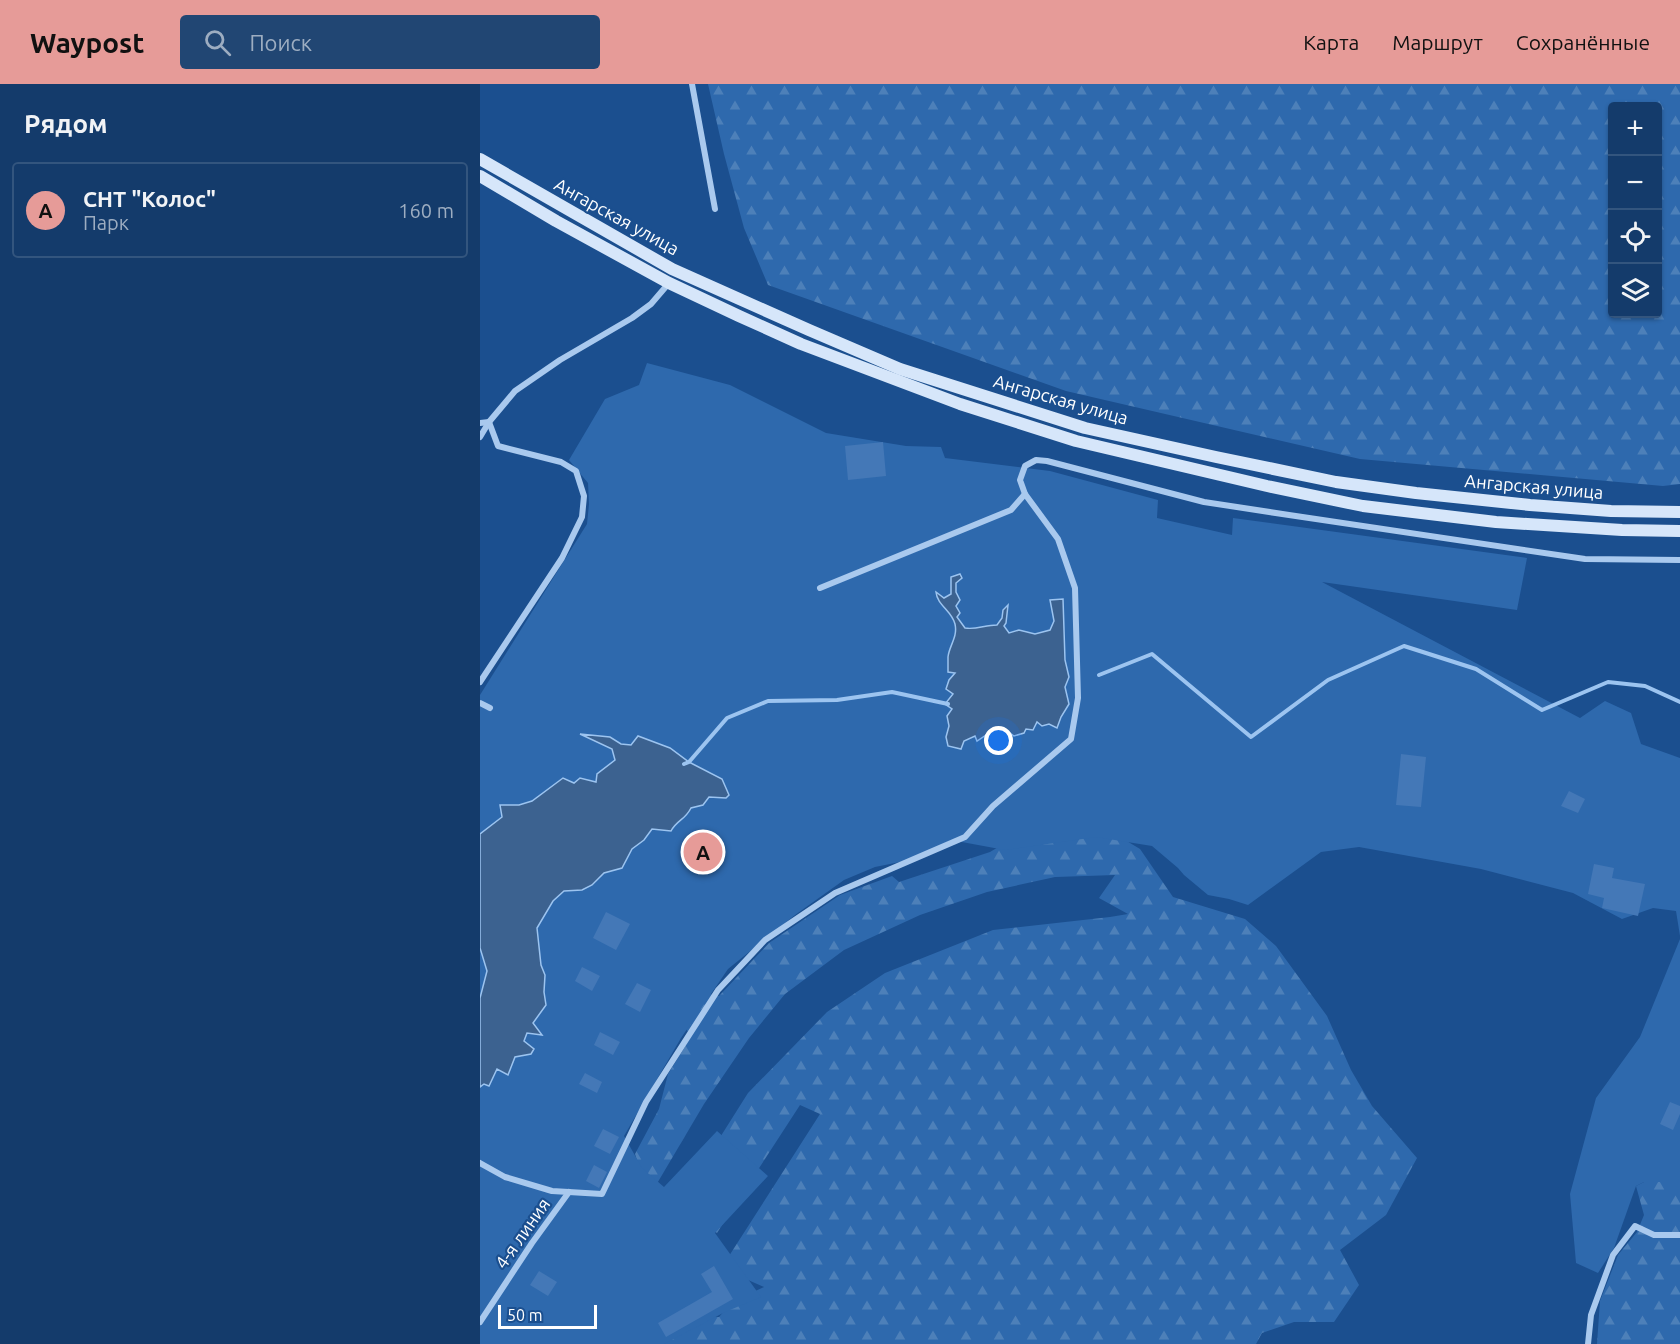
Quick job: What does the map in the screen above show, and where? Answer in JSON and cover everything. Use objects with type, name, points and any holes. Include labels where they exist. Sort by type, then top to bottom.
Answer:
[{"type":"main road","name":"Ангарская улица","points":[[480,159],[672,269],[809,330],[900,369],[1085,428],[1216,458],[1370,487],[1530,505],[1611,511],[1680,512]]},
{"type":"main road","name":"Ангарская улица","points":[[480,176],[669,283],[801,344],[960,404],[1076,441],[1363,506],[1496,522],[1622,530],[1680,531]]},
{"type":"street","points":[[692,84],[716,209]]},
{"type":"street","points":[[480,437],[489,422],[515,391],[560,360],[632,318],[651,303],[669,283]]},
{"type":"street","points":[[480,423],[489,422]]},
{"type":"street","points":[[480,682],[562,558],[582,517],[584,496],[576,471],[561,462],[498,446],[489,422]]},
{"type":"street","points":[[480,1162],[505,1177],[552,1191],[602,1194],[646,1102],[694,1027],[718,990],[765,940],[835,893],[965,837],[993,806],[1071,739],[1078,698],[1075,588],[1058,539],[1025,495],[1020,480],[1025,466],[1036,460],[1047,460],[1204,502],[1289,516],[1585,559],[1680,560]]},
{"type":"street","points":[[820,588],[1011,510],[1025,495]]},
{"type":"street","points":[[480,703],[489,708]]},
{"type":"street","name":"4-я линия","points":[[480,1322],[569,1192]]},
{"type":"street","points":[[1588,1344],[1591,1315],[1614,1255],[1635,1226],[1654,1235],[1680,1235]]},
{"type":"green space","points":[[708,84],[1680,84],[1680,484],[1663,486],[1360,459],[1066,391],[768,285],[744,228]]},
{"type":"green space","points":[[647,363],[730,385],[826,433],[906,446],[941,447],[945,458],[1050,471],[1158,500],[1157,518],[1232,535],[1233,518],[1527,558],[1517,610],[1322,582],[1580,718],[1605,701],[1631,713],[1641,744],[1680,758],[1680,936],[1676,911],[1653,908],[1622,919],[1573,893],[1481,869],[1359,847],[1321,852],[1248,905],[1208,895],[1152,846],[1096,837],[1005,850],[951,840],[910,860],[875,867],[844,880],[795,915],[728,969],[681,1038],[624,1136],[642,1168],[664,1187],[717,1131],[768,1176],[715,1233],[761,1297],[725,1312],[664,1344],[480,1344],[480,695],[587,524],[588,483],[569,460],[605,399],[639,385]]},
{"type":"green space","points":[[1100,825],[1140,849],[1173,897],[1245,919],[1276,946],[1327,1016],[1351,1070],[1372,1106],[1417,1158],[1386,1215],[1340,1250],[1359,1285],[1334,1322],[1294,1322],[1262,1333],[1256,1344],[663,1344],[701,1316],[719,1317],[732,1302],[764,1287],[739,1276],[729,1256],[820,1114],[800,1105],[717,1233],[678,1204],[748,1093],[827,1012],[885,973],[993,930],[1128,914],[1099,898],[1115,875],[1055,877],[987,892],[920,915],[844,950],[785,994],[749,1038],[704,1104],[649,1197],[635,1154],[659,1109],[668,1074],[691,1037],[682,1022],[709,994],[719,996],[769,943],[840,895],[892,876],[899,882],[990,852],[1017,836]]},
{"type":"green space","points":[[1680,939],[1680,1182],[1644,1182],[1636,1186],[1614,1248],[1598,1273],[1576,1263],[1570,1194],[1596,1098],[1640,1037]]},
{"type":"green space","points":[[1644,1182],[1680,1182],[1680,1344],[1597,1344],[1600,1301],[1618,1255],[1637,1232],[1644,1215],[1636,1186]]},
{"type":"shaded area","points":[[960,574],[962,578],[956,583],[956,592],[960,600],[956,606],[960,613],[957,617],[965,628],[997,625],[1002,618],[1003,610],[1008,605],[1004,626],[1009,633],[1019,630],[1035,634],[1050,630],[1054,621],[1050,600],[1063,599],[1065,660],[1069,677],[1065,687],[1069,704],[1057,728],[1049,724],[1042,726],[1037,722],[1033,730],[1026,729],[1024,733],[1014,736],[1010,733],[1006,738],[992,731],[977,741],[975,736],[964,741],[961,749],[948,746],[947,716],[952,709],[945,704],[953,694],[946,689],[955,673],[948,672],[948,657],[956,629],[951,615],[939,601],[936,592],[944,598],[951,594],[951,577]]},
{"type":"shaded area","points":[[580,734],[610,737],[621,744],[631,745],[638,736],[670,748],[689,762],[722,779],[729,795],[726,798],[709,797],[703,805],[691,808],[671,831],[652,829],[644,840],[632,849],[622,868],[604,873],[592,885],[582,890],[564,891],[553,901],[537,928],[541,965],[545,975],[546,1005],[533,1023],[542,1035],[527,1033],[524,1041],[534,1049],[531,1054],[515,1057],[508,1075],[497,1069],[489,1086],[484,1084],[480,1087],[480,998],[487,971],[480,948],[480,834],[502,817],[500,805],[519,805],[532,801],[563,778],[574,783],[580,778],[596,782],[597,774],[615,760],[612,749]]},
{"type":"building","points":[[883,442],[886,476],[848,480],[845,446]]},
{"type":"building","points":[[1401,754],[1426,757],[1421,807],[1396,805]]},
{"type":"building","points":[[1569,791],[1585,799],[1578,813],[1561,806]]},
{"type":"building","points":[[1594,864],[1614,868],[1612,878],[1645,884],[1638,916],[1602,908],[1604,898],[1588,894]]},
{"type":"building","points":[[606,912],[630,924],[616,950],[593,938]]},
{"type":"building","points":[[582,967],[600,976],[592,991],[575,981]]},
{"type":"building","points":[[637,983],[651,990],[640,1012],[625,1004]]},
{"type":"building","points":[[600,1032],[620,1042],[613,1055],[594,1045]]},
{"type":"building","points":[[585,1073],[602,1082],[597,1093],[579,1084]]},
{"type":"building","points":[[1670,1102],[1680,1106],[1680,1114],[1673,1130],[1660,1124]]},
{"type":"building","points":[[603,1129],[619,1137],[610,1154],[594,1146]]},
{"type":"building","points":[[594,1165],[607,1172],[599,1188],[586,1181]]},
{"type":"building","points":[[714,1266],[733,1299],[666,1337],[658,1323],[712,1292],[701,1274]]},
{"type":"building","points":[[539,1271],[557,1282],[548,1296],[530,1285]]},
{"type":"waterway","points":[[1099,675],[1152,654],[1251,737],[1328,680],[1404,646],[1476,669],[1542,710],[1608,682],[1645,686],[1680,702]]},
{"type":"waterway","points":[[684,764],[689,762],[727,718],[768,701],[837,700],[892,692],[948,704]]},
{"type":"place","name":"СНТ \"Колос\"","points":[[703,852]]}]
